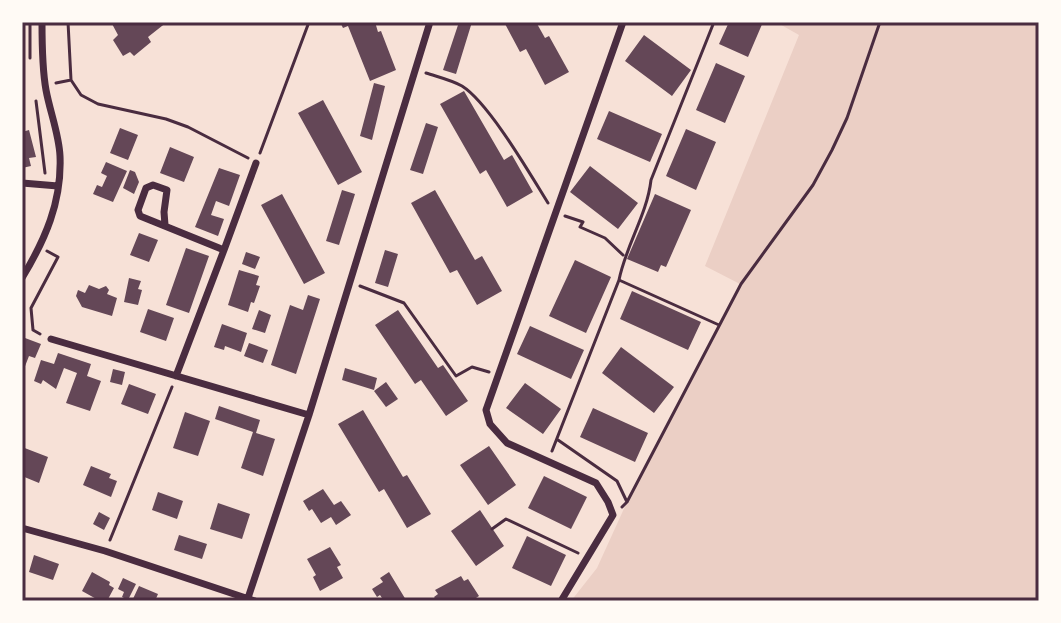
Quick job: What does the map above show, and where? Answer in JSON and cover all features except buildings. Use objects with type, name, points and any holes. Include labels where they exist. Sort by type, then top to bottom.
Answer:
[{"type":"street","points":[[22,278],[41,247],[53,218],[58,186],[60,155],[45,86],[42,22]]},
{"type":"street","points":[[22,528],[105,551],[250,600],[430,22]]},
{"type":"street","points":[[561,601],[613,515],[608,502],[596,483],[516,448],[499,436],[490,424],[486,410],[623,22]]},
{"type":"street","points":[[176,376],[256,163]]},
{"type":"street","points":[[22,183],[58,186]]},
{"type":"street","points":[[165,225],[167,190],[153,185],[146,188],[138,210],[140,216],[224,250]]},
{"type":"street","points":[[51,339],[309,415]]},
{"type":"path","points":[[68,22],[71,80],[81,95],[98,104],[177,123],[256,163],[309,22]]},
{"type":"path","points":[[627,502],[617,481],[558,440],[619,280],[624,256],[649,199],[651,180],[714,22]]},
{"type":"path","points":[[613,515],[627,502],[741,284],[813,185],[832,150],[847,118],[880,22]]},
{"type":"path","points":[[415,69],[460,84],[473,94],[519,157],[555,215]]},
{"type":"path","points":[[45,86],[71,80]]},
{"type":"path","points":[[572,217],[583,222],[580,227],[605,238],[624,256]]},
{"type":"path","points":[[41,247],[58,257],[31,308],[33,330],[51,339]]},
{"type":"path","points":[[619,280],[719,325]]},
{"type":"path","points":[[349,282],[404,303],[456,376],[472,367],[499,375]]},
{"type":"path","points":[[105,551],[176,376]]},
{"type":"path","points":[[492,529],[506,519],[588,559]]},
{"type":"shaded area","points":[[776,22],[1039,22],[1039,601],[571,601],[597,568],[627,502],[740,284],[705,266],[799,35]]}]
